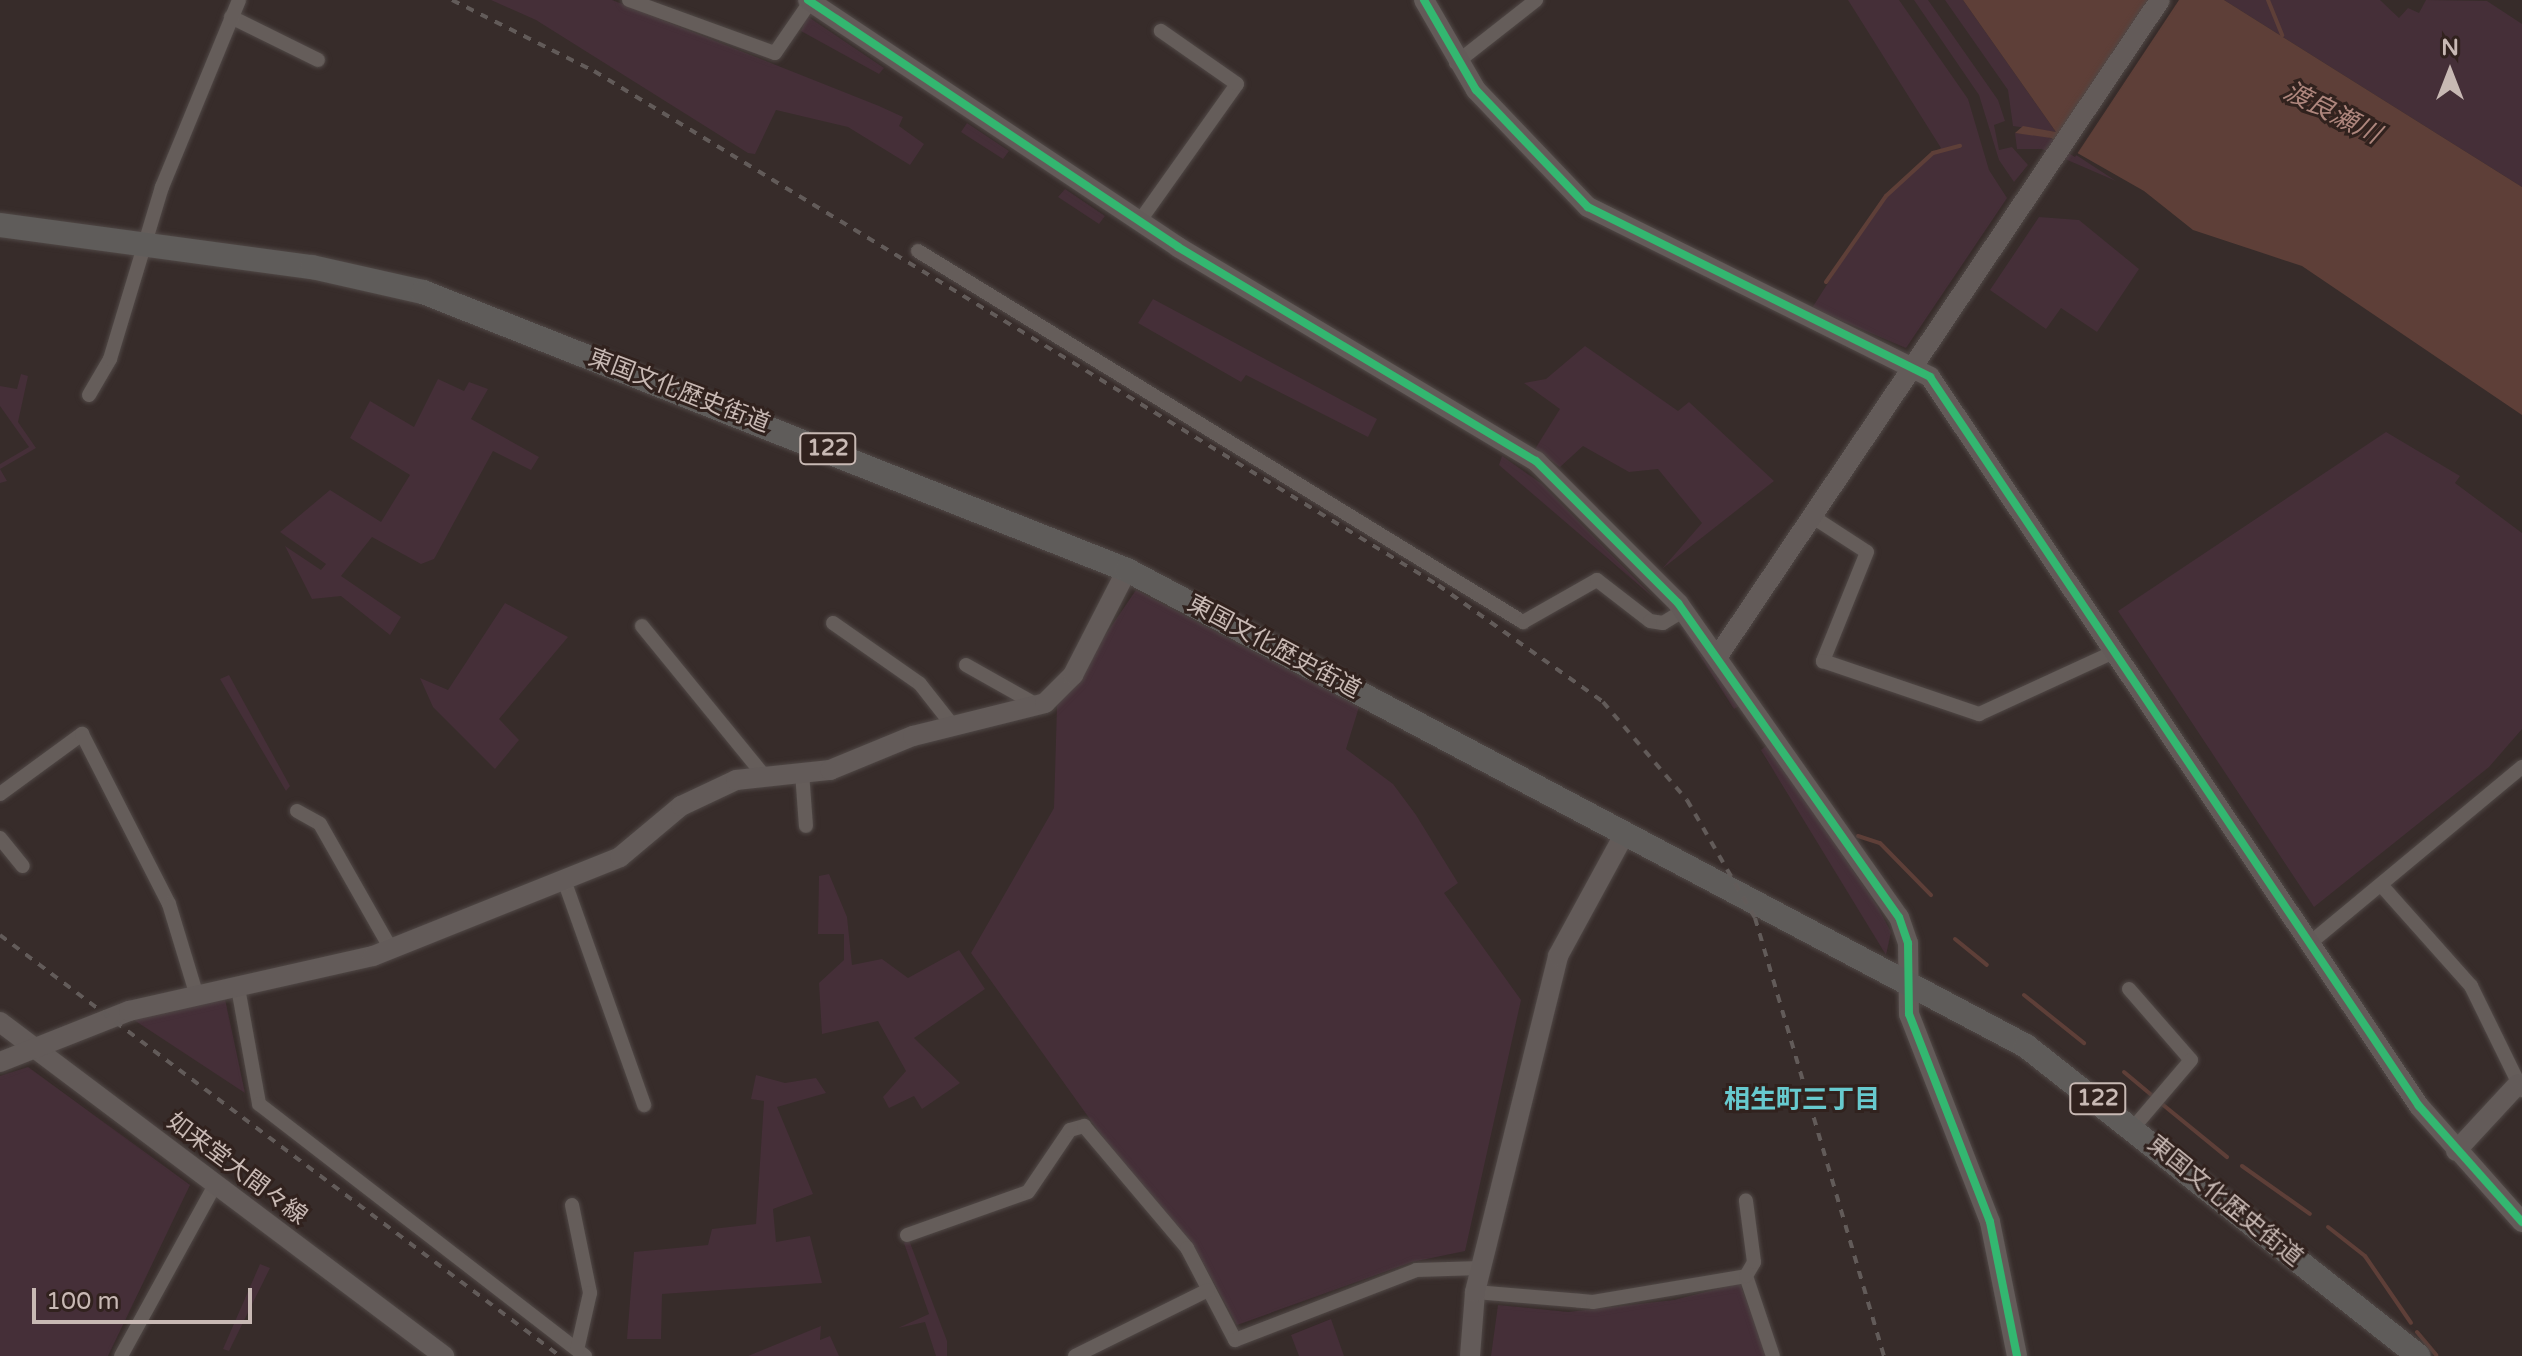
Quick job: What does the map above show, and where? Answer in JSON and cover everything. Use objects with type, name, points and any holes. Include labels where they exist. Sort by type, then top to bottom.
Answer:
[{"type":"highway","name":"東国文化歴史街道","points":[[0,225],[371,277],[423,292],[1127,570],[1623,837],[1760,901],[1908,985],[2026,1046],[2134,1127],[2418,1356]]},
{"type":"street","points":[[89,395],[113,352],[143,245],[239,0]]},
{"type":"street","points":[[629,0],[775,53],[809,1],[1139,222],[1536,461],[1685,610],[1720,653],[1891,903],[1908,943],[1909,1014],[1990,1222],[2017,1356]]},
{"type":"street","points":[[1424,0],[1456,63],[1557,178],[1612,225],[1915,365],[1934,381],[2310,943],[2456,1151],[2522,1222]]},
{"type":"street","points":[[1456,63],[1536,0]]},
{"type":"street","points":[[1720,653],[2160,0]]},
{"type":"street","points":[[231,17],[318,60]]},
{"type":"street","points":[[1139,222],[1237,84],[1161,31]]},
{"type":"street","points":[[918,251],[1523,622],[1597,580],[1650,621],[1663,623],[1685,610]]},
{"type":"street","points":[[1813,517],[1867,552],[1823,661],[1979,714],[2114,652]]},
{"type":"street","points":[[0,1062],[129,1011],[238,988],[391,949],[620,857],[694,798],[762,773],[840,767],[953,726],[1037,705],[1068,683],[1127,570]]},
{"type":"street","points":[[833,623],[920,684],[953,726]]},
{"type":"street","points":[[642,626],[762,773]]},
{"type":"street","points":[[966,665],[1037,705]]},
{"type":"street","points":[[0,794],[82,734],[169,904],[197,996]]},
{"type":"street","points":[[2310,943],[2522,767]]},
{"type":"street","points":[[802,772],[806,826]]},
{"type":"street","points":[[297,811],[320,824],[391,949]]},
{"type":"street","points":[[1470,1356],[1475,1292],[1558,956],[1623,837]]},
{"type":"street","points":[[0,838],[23,866]]},
{"type":"street","points":[[564,880],[644,1105]]},
{"type":"street","points":[[2382,886],[2471,986],[2521,1085],[2456,1151]]},
{"type":"street","points":[[238,988],[259,1104],[581,1353],[590,1293],[572,1205]]},
{"type":"street","points":[[2129,989],[2191,1060],[2134,1127]]},
{"type":"street","name":"如来堂大間々線","points":[[0,1022],[444,1356]]},
{"type":"street","points":[[907,1235],[1028,1192],[1070,1130],[1084,1126],[1187,1248],[1235,1340],[1416,1270],[1481,1268]]},
{"type":"street","points":[[121,1356],[215,1185]]},
{"type":"street","points":[[1746,1201],[1754,1262],[1746,1276],[1773,1356]]},
{"type":"street","points":[[1475,1292],[1593,1302],[1746,1276]]},
{"type":"street","points":[[1075,1356],[1208,1290]]},
{"type":"shaded area","points":[[491,0],[612,0],[903,117],[899,126],[924,144],[910,165],[848,127],[776,110],[755,154],[748,153],[536,20]]},
{"type":"shaded area","points":[[1848,0],[1899,0],[1968,99],[1989,170],[2007,198],[1906,348],[1812,308],[1884,195],[1941,148]]},
{"type":"shaded area","points":[[1914,0],[1928,0],[1998,100],[2005,121],[1994,125],[1999,150],[2012,147],[2028,165],[2014,182],[1999,160],[1979,95]]},
{"type":"shaded area","points":[[1945,0],[1963,0],[2056,132],[2013,126],[2008,90]]},
{"type":"shaded area","points":[[2224,0],[2380,0],[2399,18],[2408,8],[2419,13],[2426,0],[2487,1],[2522,24],[2522,187]]},
{"type":"shaded area","points":[[807,16],[884,68],[879,74],[801,31]]},
{"type":"shaded area","points":[[967,123],[1009,151],[1003,159],[961,132]]},
{"type":"shaded area","points":[[2015,133],[2047,136],[2116,181],[2042,149],[2017,149]]},
{"type":"shaded area","points":[[1065,189],[1105,216],[1099,224],[1058,197]]},
{"type":"shaded area","points":[[2039,217],[2079,220],[2139,269],[2097,332],[2061,308],[2046,329],[1990,290]]},
{"type":"shaded area","points":[[1153,299],[1377,419],[1368,437],[1246,375],[1241,382],[1138,323]]},
{"type":"shaded area","points":[[1585,346],[1678,411],[1689,402],[1774,481],[1662,569],[1702,523],[1658,469],[1629,472],[1583,446],[1560,467],[1535,449],[1560,409],[1524,383],[1546,379]]},
{"type":"shaded area","points":[[21,374],[28,376],[18,422],[36,448],[0,469],[0,464],[29,447],[0,406],[0,386],[17,389]]},
{"type":"shaded area","points":[[438,379],[464,391],[469,382],[488,389],[471,419],[539,457],[531,470],[493,451],[434,559],[421,564],[372,537],[341,576],[401,617],[390,635],[341,596],[312,599],[285,546],[321,570],[326,564],[280,532],[330,490],[381,522],[410,475],[350,438],[370,401],[414,427]]},
{"type":"shaded area","points":[[2386,432],[2460,476],[2455,483],[2522,533],[2522,729],[2489,767],[2314,907],[2118,611]]},
{"type":"shaded area","points":[[1502,456],[1542,484],[1654,598],[1499,465]]},
{"type":"shaded area","points":[[0,469],[7,481],[0,483]]},
{"type":"shaded area","points":[[1136,590],[1359,707],[1346,749],[1393,784],[1416,815],[1458,883],[1444,893],[1521,1000],[1465,1251],[1412,1262],[1237,1325],[1196,1250],[1112,1150],[971,953],[1054,808],[1057,706]]},
{"type":"shaded area","points":[[505,603],[568,637],[499,719],[519,740],[495,769],[433,707],[420,678],[448,690]]},
{"type":"shaded area","points":[[1681,626],[1695,643],[1739,706],[1734,709]]},
{"type":"shaded area","points":[[229,675],[290,786],[286,791],[220,679]]},
{"type":"shaded area","points":[[1767,745],[1876,904],[1891,932],[1886,955],[1761,750]]},
{"type":"shaded area","points":[[829,874],[847,917],[852,965],[882,959],[908,978],[959,950],[985,989],[914,1038],[960,1083],[922,1109],[914,1096],[889,1108],[883,1097],[906,1071],[878,1021],[822,1034],[819,983],[844,960],[844,934],[818,934],[819,876]]},
{"type":"shaded area","points":[[225,999],[245,1093],[131,1018]]},
{"type":"shaded area","points":[[28,1067],[190,1185],[108,1356],[0,1356],[0,1076]]},
{"type":"shaded area","points":[[756,1075],[785,1083],[816,1078],[826,1093],[777,1107],[813,1194],[773,1209],[776,1242],[810,1236],[822,1283],[662,1294],[661,1339],[627,1339],[634,1252],[708,1245],[712,1229],[756,1224],[764,1101],[751,1099]]},
{"type":"shaded area","points":[[909,1240],[947,1341],[947,1356],[936,1356],[925,1322],[898,1328],[929,1314],[904,1243]]},
{"type":"shaded area","points":[[260,1264],[270,1268],[229,1351],[223,1349]]},
{"type":"shaded area","points":[[1740,1283],[1767,1356],[1491,1356],[1498,1305],[1568,1312],[1674,1300]]},
{"type":"shaded area","points":[[1331,1319],[1344,1356],[1299,1356],[1291,1335]]},
{"type":"shaded area","points":[[821,1326],[820,1340],[830,1336],[839,1356],[748,1356]]},
{"type":"water","name":"渡良瀬川","points":[[1963,0],[2224,0],[2522,187],[2522,415],[2302,266],[2193,230],[2144,191],[2051,138],[2015,133],[2023,126],[2056,132]]},
{"type":"pier","points":[[2148,0],[2179,0],[2075,157],[2052,143]]},
{"type":"waterway","points":[[2268,0],[2282,35]]},
{"type":"waterway","points":[[1826,282],[1886,196],[1933,153],[1960,146]]},
{"type":"waterway","points":[[1858,836],[1880,843],[1931,895]]},
{"type":"waterway","points":[[1955,939],[1987,965]]},
{"type":"waterway","points":[[2024,995],[2084,1043]]},
{"type":"waterway","points":[[2124,1072],[2154,1097]]},
{"type":"waterway","points":[[2162,1104],[2227,1157]]},
{"type":"waterway","points":[[2242,1166],[2310,1214]]},
{"type":"waterway","points":[[2328,1227],[2365,1256],[2411,1323]]},
{"type":"waterway","points":[[2417,1332],[2436,1355]]},
{"type":"railway","points":[[452,0],[594,71],[1438,585],[1603,702],[1687,800],[1755,918],[1884,1356]]},
{"type":"railway","points":[[0,935],[560,1356]]},
{"type":"cycle path","points":[[808,0],[1178,247],[1536,461],[1678,603],[1899,917],[1908,943],[1909,1014],[1990,1222],[2017,1356]]},
{"type":"cycle path","points":[[1424,0],[1476,90],[1588,207],[1930,377],[2419,1106],[2522,1222]]},
{"type":"district","name":"相生町三丁目","points":[[1802,1100]]}]
